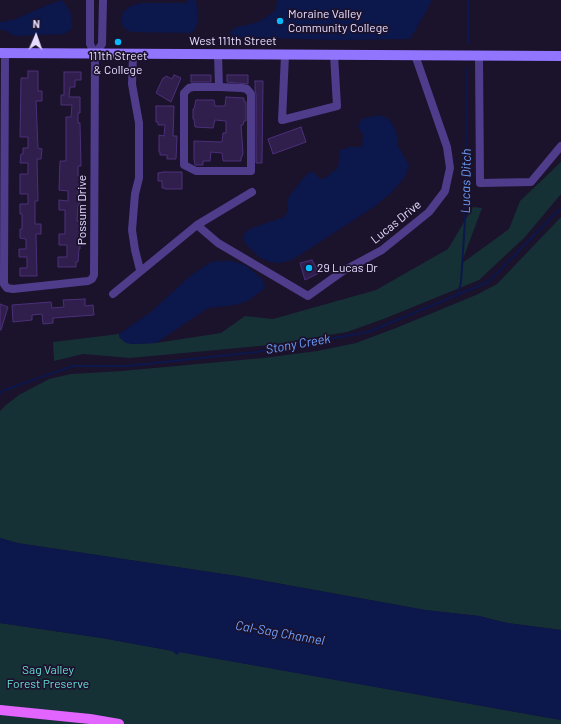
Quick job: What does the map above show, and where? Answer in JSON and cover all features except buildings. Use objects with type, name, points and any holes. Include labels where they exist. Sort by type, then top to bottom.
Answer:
[{"type":"main road","name":"West 111th Street","points":[[2,53],[561,56]]},
{"type":"main road","points":[[0,710],[90,719],[119,724]]},
{"type":"street","points":[[90,0],[90,44],[95,54],[102,44],[103,0]]},
{"type":"street","name":"Possum Drive","points":[[2,53],[4,284],[6,288],[13,289],[83,282],[92,279],[94,275],[95,54]]},
{"type":"street","points":[[133,54],[132,84],[139,123],[139,178],[135,194],[132,230],[140,270]]},
{"type":"street","points":[[218,54],[219,87]]},
{"type":"street","points":[[285,55],[282,120],[337,106],[334,55]]},
{"type":"street","name":"Lucas Drive","points":[[197,225],[218,243],[308,296],[343,271],[382,250],[429,212],[445,191],[450,168],[447,147],[415,55]]},
{"type":"street","points":[[479,56],[480,183],[531,182],[561,146]]},
{"type":"street","points":[[193,87],[219,87],[242,88],[250,90],[251,171],[196,171],[184,165],[184,93],[193,87]]},
{"type":"street","points":[[113,294],[140,270],[197,225],[252,192]]},
{"type":"green space","points":[[561,162],[561,194],[525,237],[479,280],[386,318],[347,332],[270,345],[130,358],[83,354],[54,361],[53,342],[119,334],[120,338],[132,344],[156,343],[221,333],[245,316],[273,319],[376,290],[448,249],[473,207],[482,208],[461,264],[509,229],[520,201]]},
{"type":"green space","points":[[561,217],[561,630],[507,623],[479,616],[425,610],[243,577],[17,543],[0,538],[0,411],[19,395],[49,379],[71,374],[122,371],[263,358],[317,351],[356,343],[476,295],[497,284]]},
{"type":"green space","name":"Sag Valley Forest Preserve","points":[[0,623],[102,638],[561,720],[561,724],[0,724]]},
{"type":"water","points":[[62,0],[70,11],[72,21],[72,29],[64,34],[15,36],[4,30],[0,30],[0,22],[13,20]]},
{"type":"water","points":[[188,0],[196,0],[198,21],[195,30],[190,33],[133,32],[128,31],[122,25],[121,21],[123,12],[134,5],[141,3],[186,3]]},
{"type":"water","points":[[278,0],[432,0],[409,39],[335,40],[235,37],[230,33],[234,28],[259,22],[275,11]]},
{"type":"water","points":[[379,115],[389,119],[394,126],[398,146],[409,165],[405,177],[390,194],[374,207],[292,260],[279,263],[269,262],[259,257],[245,243],[243,237],[245,233],[249,229],[284,217],[288,211],[287,201],[290,195],[306,175],[312,171],[320,179],[327,177],[338,168],[340,150],[350,147],[361,147],[363,144],[362,140],[364,136],[358,126],[362,119]]},
{"type":"water","points":[[233,261],[247,266],[263,280],[265,288],[249,300],[236,305],[208,308],[156,343],[132,344],[126,343],[120,338],[119,334],[151,312],[189,277],[211,262]]},
{"type":"water","name":"Cal-Sag Channel","points":[[0,538],[17,543],[243,577],[425,610],[479,616],[507,623],[561,630],[561,720],[180,652],[177,655],[172,651],[102,638],[0,623]]},
{"type":"waterway","name":"Lucas Ditch","points":[[468,0],[468,43]]},
{"type":"waterway","name":"Lucas Ditch","points":[[458,294],[461,282],[466,205],[467,68]]},
{"type":"waterway","name":"Stony Creek","points":[[0,394],[2,391],[73,366],[127,366],[256,352],[368,332],[488,282],[561,208]]},
{"type":"place","name":"Moraine Valley Community College","points":[[280,21]]},
{"type":"place","name":"111th Street & College","points":[[118,42]]},
{"type":"place","name":"29 Lucas Dr","points":[[309,268]]}]
